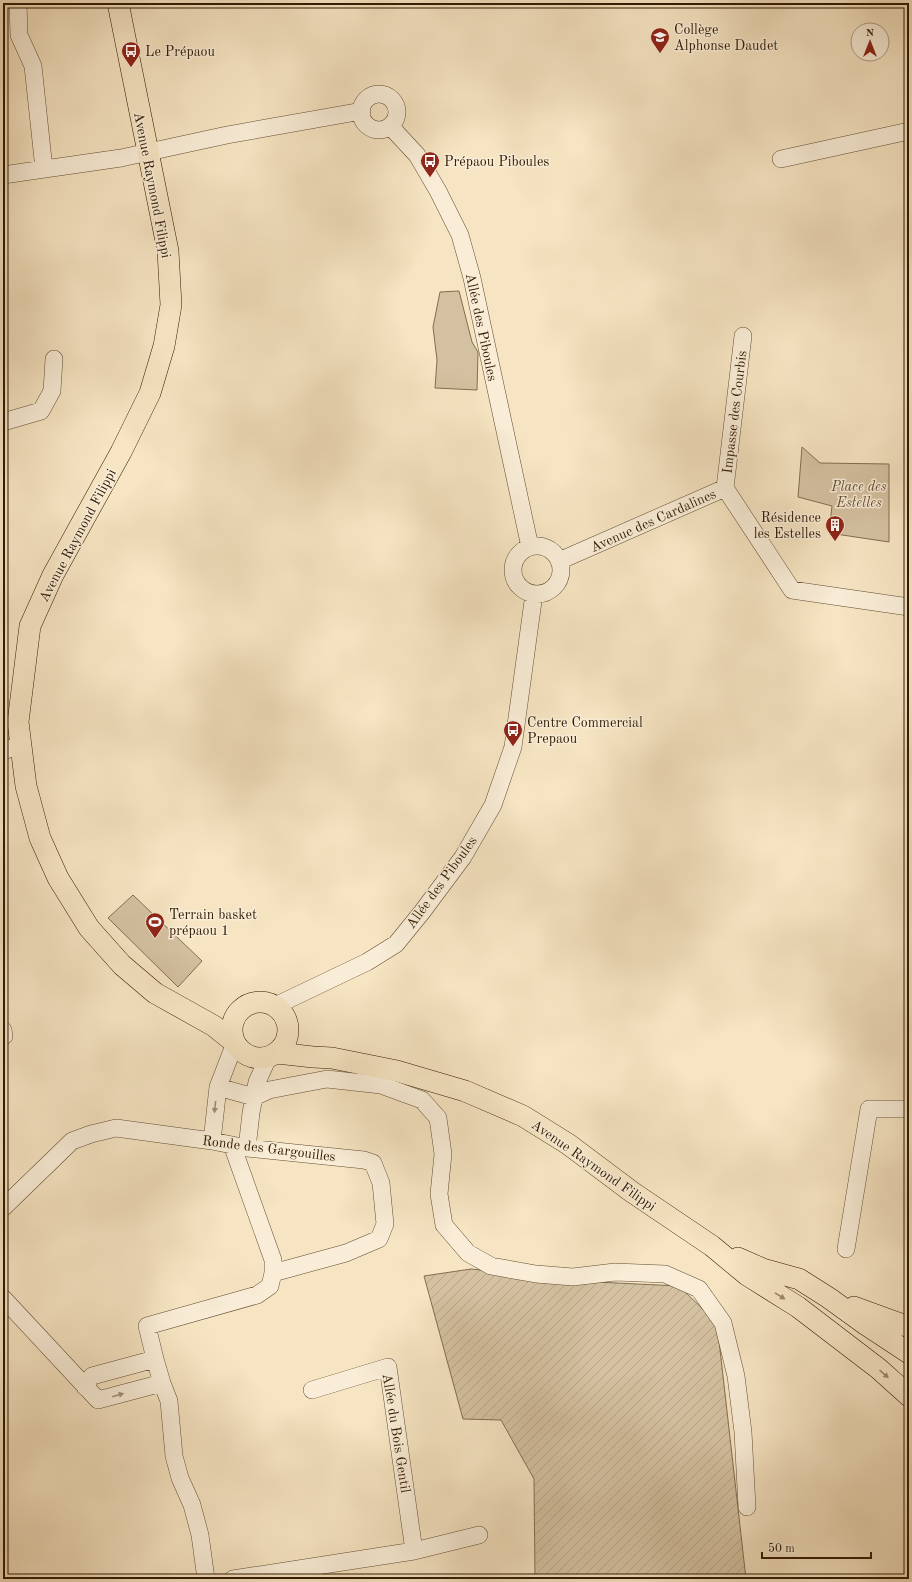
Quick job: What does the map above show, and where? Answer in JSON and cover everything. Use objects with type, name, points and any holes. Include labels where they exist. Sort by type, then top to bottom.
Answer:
[{"type":"main road","name":"Avenue Raymond Filippi","points":[[118,3],[168,251],[171,305],[164,346],[150,393],[121,452],[53,575],[30,626],[18,722],[12,748],[26,786],[40,838],[58,878],[89,928],[122,965],[155,993],[214,1026],[235,1043]]},
{"type":"main road","points":[[256,1002],[265,1002],[275,1006],[283,1014],[288,1024],[286,1042],[272,1055],[256,1058],[245,1054],[235,1043],[232,1030],[234,1019],[246,1006],[256,1002]]},
{"type":"main road","name":"Avenue Raymond Filippi","points":[[193,1015],[214,1016],[241,1010]]},
{"type":"main road","name":"Avenue Raymond Filippi","points":[[288,1030],[307,1046],[332,1058]]},
{"type":"main road","name":"Avenue Raymond Filippi","points":[[272,1055],[332,1058],[397,1071],[465,1091],[522,1116],[568,1144],[632,1192],[712,1246],[747,1275],[798,1307],[879,1369],[909,1396]]},
{"type":"main road","name":"Avenue Raymond Filippi","points":[[712,1246],[763,1268],[799,1279],[909,1353]]},
{"type":"main road","name":"Avenue Raymond Filippi","points":[[829,1298],[909,1327]]},
{"type":"street","points":[[18,3],[19,35],[33,66],[44,169]]},
{"type":"street","points":[[379,94],[394,100],[397,112],[394,122],[390,126],[380,130],[369,126],[365,122],[362,111],[365,101],[374,95],[379,94]]},
{"type":"street","points":[[3,175],[148,152],[227,135],[362,111]]},
{"type":"street","name":"Allée des Piboules","points":[[390,126],[417,155],[438,191],[460,235],[472,278],[530,548]]},
{"type":"street","points":[[781,159],[909,131]]},
{"type":"street","name":"Impasse des Courbis","points":[[725,488],[743,336]]},
{"type":"street","points":[[3,422],[41,411],[52,392],[54,359]]},
{"type":"street","name":"Avenue des Cardalines","points":[[559,561],[725,488],[792,590],[909,607]]},
{"type":"street","points":[[544,547],[550,550],[559,561],[561,575],[558,582],[548,592],[534,594],[526,592],[515,580],[513,572],[514,564],[517,557],[523,551],[530,548],[544,547]]},
{"type":"street","name":"Allée des Piboules","points":[[275,1006],[367,962],[396,944],[463,857],[493,805],[513,747],[534,594]]},
{"type":"street","points":[[212,1141],[218,1087],[235,1043]]},
{"type":"street","points":[[206,1579],[200,1535],[192,1505],[180,1478],[174,1456],[169,1401],[155,1360],[147,1326],[257,1295],[270,1286],[273,1273],[273,1260],[240,1147],[257,1082],[272,1055]]},
{"type":"street","points":[[218,1087],[254,1097],[269,1090],[327,1080],[380,1084],[422,1100],[438,1118],[443,1154],[439,1194],[444,1225],[468,1253],[491,1266],[536,1274],[573,1277],[615,1272],[665,1274],[699,1289],[723,1323],[736,1376],[743,1432],[747,1507]]},
{"type":"street","points":[[846,1249],[870,1109],[909,1110]]},
{"type":"street","name":"Ronde des Gargouilles","points":[[3,1208],[72,1141],[91,1134],[116,1128],[212,1141],[240,1147],[364,1160],[373,1163],[381,1183],[385,1224],[379,1239],[346,1253],[273,1273]]},
{"type":"street","points":[[3,1298],[98,1400],[162,1383]]},
{"type":"street","points":[[85,1387],[92,1376],[155,1360]]},
{"type":"street","name":"Allée du Bois Gentil","points":[[312,1390],[388,1367],[414,1551]]},
{"type":"street","points":[[233,1579],[414,1551],[479,1534]]},
{"type":"green space","points":[[459,291],[472,342],[478,352],[477,390],[435,388],[437,360],[433,327],[440,292]]},
{"type":"green space","name":"Place des Estelles","points":[[802,447],[820,463],[889,464],[889,542],[829,533],[832,506],[798,497]]},
{"type":"green space","name":"Terrain basket prépaou 1","points":[[133,895],[202,961],[178,987],[108,918]]},
{"type":"green space","points":[[471,1269],[596,1282],[679,1286],[717,1323],[746,1579],[524,1579],[535,1577],[534,1479],[501,1420],[463,1419],[424,1276]]},
{"type":"place","name":"Collège Alphonse Daudet","points":[[660,54]]},
{"type":"place","name":"Le Prépaou","points":[[131,68]]},
{"type":"place","name":"Prépaou Piboules","points":[[430,178]]},
{"type":"place","name":"Résidence les Estelles","points":[[835,542]]},
{"type":"place","name":"Centre Commercial Prepaou","points":[[513,747]]},
{"type":"place","name":"Terrain basket prépaou 1","points":[[155,939]]}]
